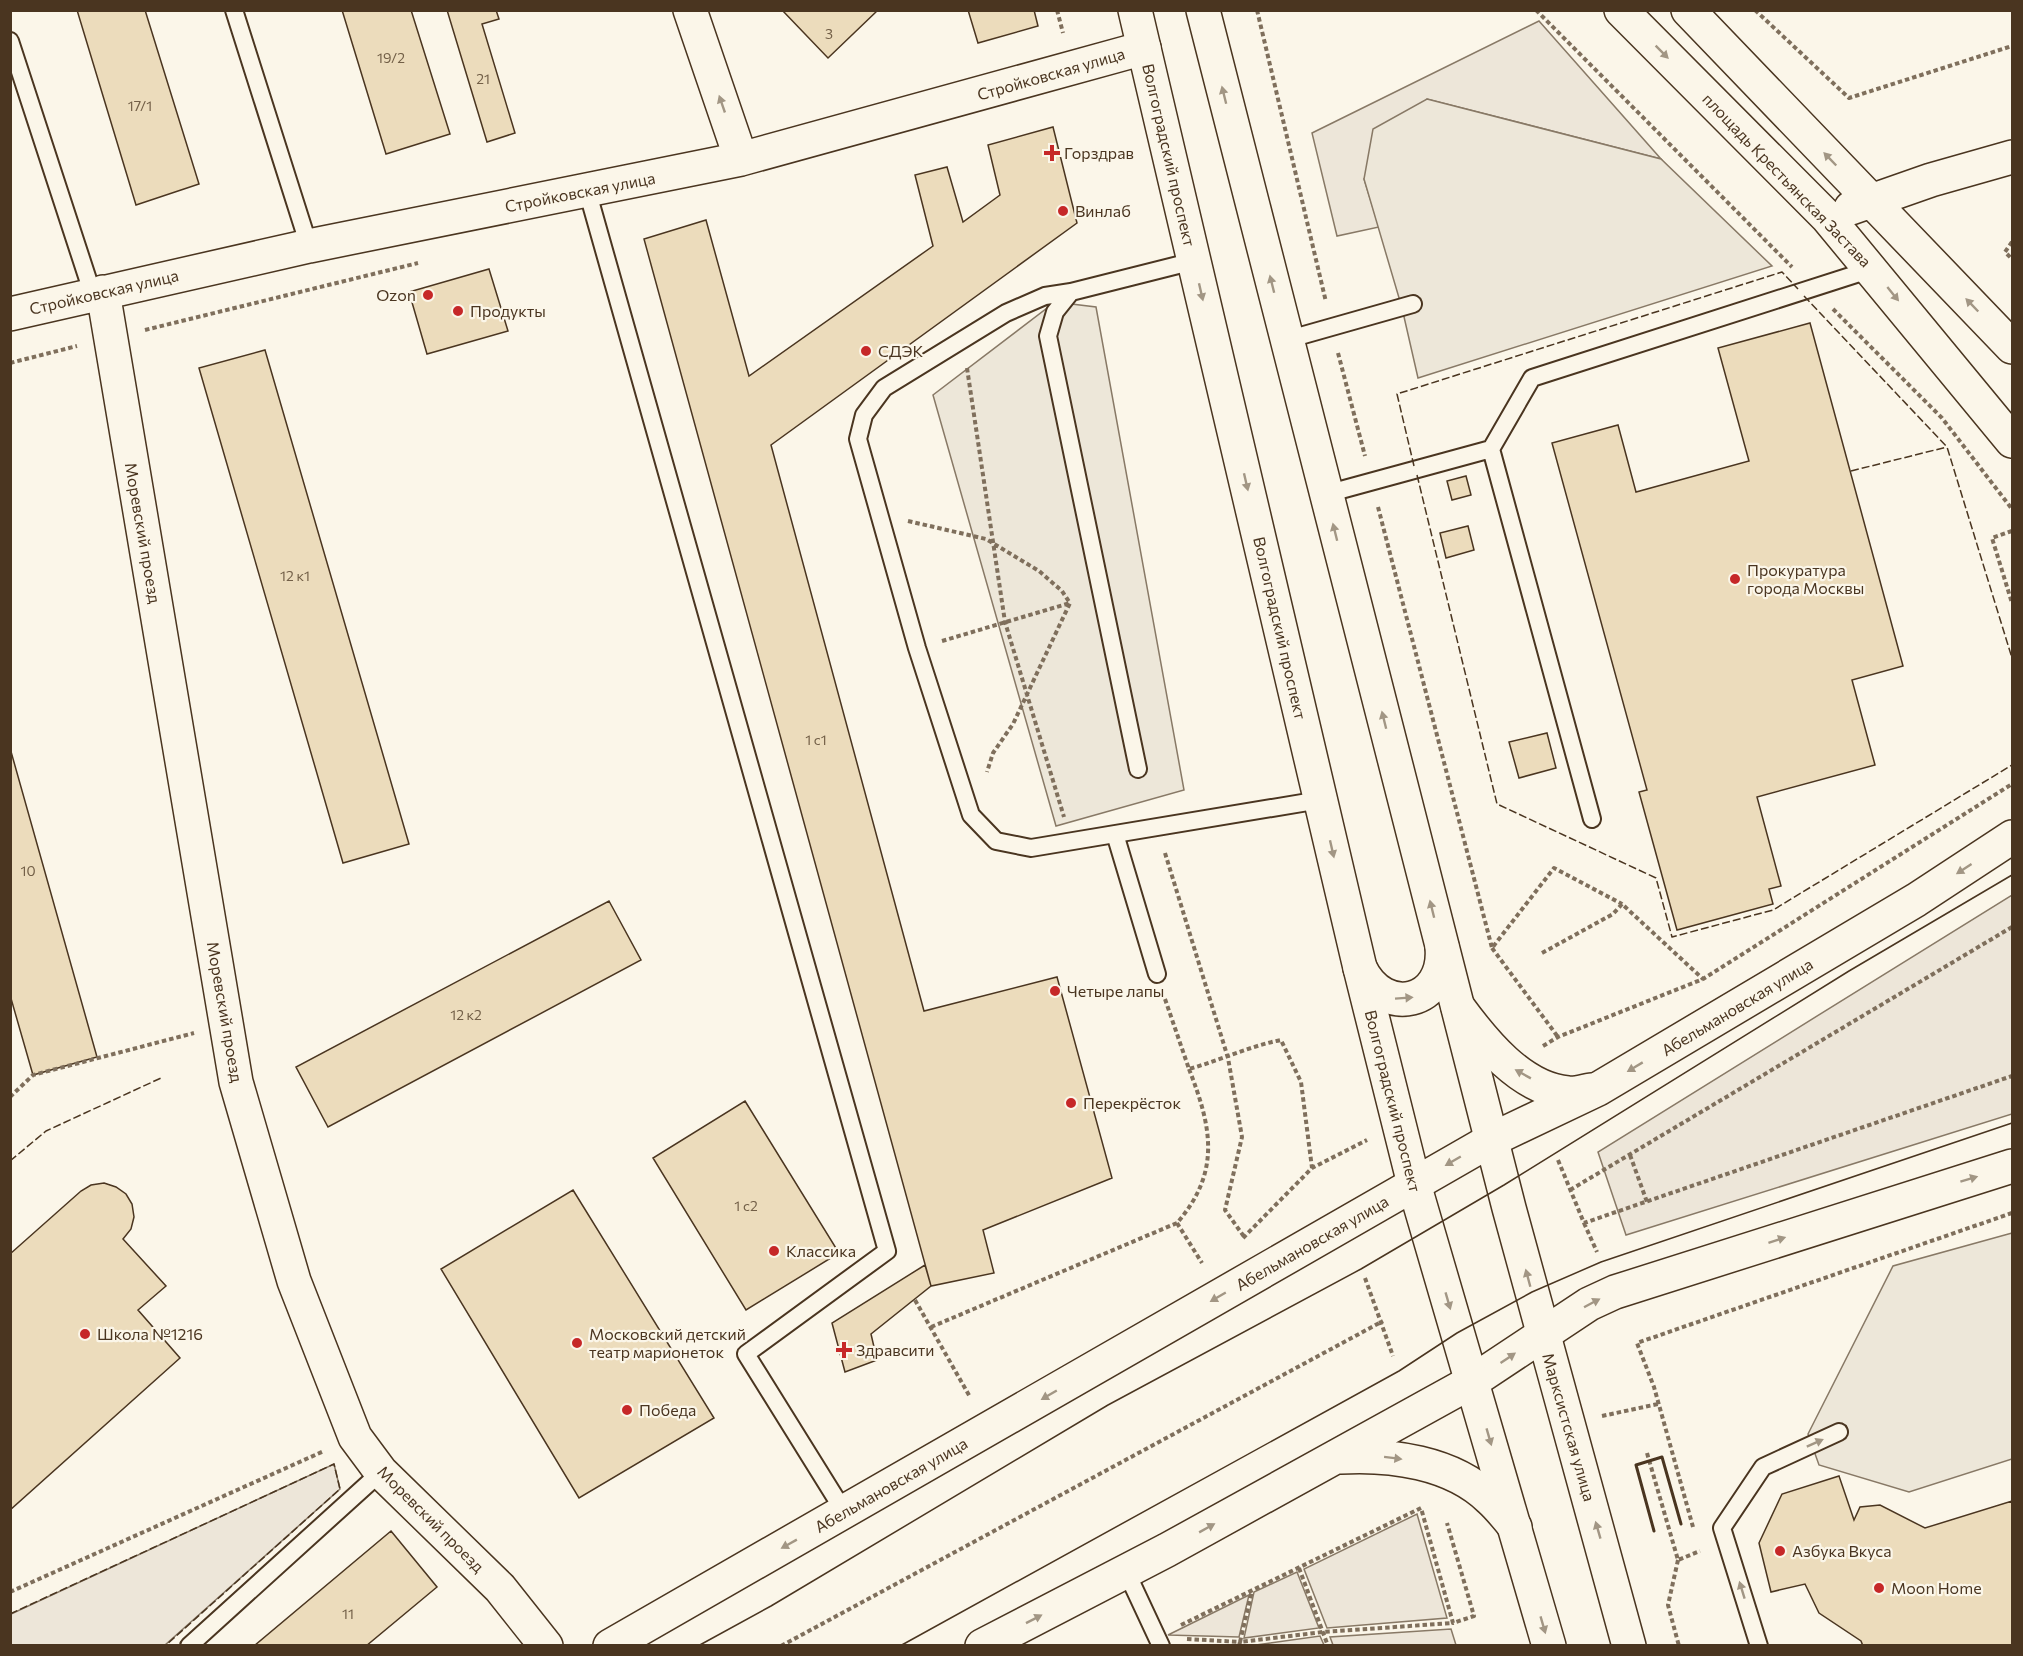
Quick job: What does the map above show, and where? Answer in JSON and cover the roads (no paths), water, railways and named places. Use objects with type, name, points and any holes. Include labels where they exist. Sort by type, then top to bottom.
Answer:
[{"type":"main road","points":[[690,10],[741,159]]},
{"type":"main road","name":"Волгоградский проспект","points":[[1135,10],[1360,968],[1414,1184],[1473,1381]]},
{"type":"main road","points":[[1203,10],[1442,947],[1493,1138]]},
{"type":"main road","name":"площадь Крестьянская Застава","points":[[1621,10],[1827,217],[2013,441]]},
{"type":"main road","points":[[1688,10],[2013,347]]},
{"type":"main road","name":"Стройковская улица","points":[[10,314],[309,246],[741,159],[1144,48]]},
{"type":"main road","points":[[1827,217],[1870,201],[2013,158]]},
{"type":"main road","name":"Моревский проезд","points":[[98,294],[236,1082],[294,1281],[355,1437],[381,1472],[500,1588],[546,1646]]},
{"type":"main road","name":"Абельмановская улица","points":[[610,1646],[845,1513],[1493,1138],[1598,1089],[1916,900],[2013,837]]},
{"type":"main road","points":[[1360,968],[1366,981],[1377,992],[1390,998],[1404,999],[1418,996],[1431,987],[1439,975],[1443,961],[1442,947]]},
{"type":"main road","points":[[1458,1006],[1483,1042],[1510,1067],[1541,1084],[1568,1093],[1598,1089]]},
{"type":"main road","name":"Марксистская улица","points":[[1493,1138],[1509,1208],[1629,1646]]},
{"type":"main road","points":[[982,1646],[1126,1571],[1473,1381],[1589,1304],[1615,1292],[2013,1166]]},
{"type":"main road","points":[[1473,1381],[1549,1646]]},
{"type":"main road","points":[[1335,1457],[1368,1455],[1432,1467],[1458,1478],[1489,1497],[1515,1527]]},
{"type":"lane","points":[[234,10],[309,246]]},
{"type":"lane","points":[[10,41],[98,294]]},
{"type":"lane","points":[[587,190],[887,1251],[746,1354],[845,1513]]},
{"type":"lane","points":[[1194,261],[1071,292],[1045,296],[1006,313],[884,388],[864,415],[858,439],[917,648],[971,815],[996,841],[1031,848],[1320,800]]},
{"type":"lane","points":[[1326,494],[1491,449],[1532,378],[1872,269]]},
{"type":"lane","points":[[1071,292],[1055,312],[1048,336],[1138,769]]},
{"type":"lane","points":[[1286,340],[1413,304]]},
{"type":"lane","points":[[1491,449],[1592,819]]},
{"type":"lane","points":[[1115,834],[1157,974]]},
{"type":"lane","points":[[1759,1646],[1722,1528],[1762,1467],[1839,1432]]},
{"type":"lane","points":[[189,1646],[381,1472]]},
{"type":"lane","points":[[1126,1571],[1159,1641]]},
{"type":"tram line","points":[[698,1646],[771,1606],[1108,1405],[1361,1269],[1504,1185],[1849,971],[2012,875]]},
{"type":"tram line","points":[[900,1646],[1399,1371],[1457,1333],[1532,1292],[1601,1262],[2012,1123]]},
{"type":"place","name":"Горздрав","points":[[1052,153]]},
{"type":"place","name":"Винлаб","points":[[1063,211]]},
{"type":"place","name":"Ozon","points":[[428,295]]},
{"type":"place","name":"Продукты","points":[[458,311]]},
{"type":"place","name":"СДЭК","points":[[866,351]]},
{"type":"place","name":"Прокуратура города Москвы","points":[[1735,579]]},
{"type":"place","name":"Четыре лапы","points":[[1055,991]]},
{"type":"place","name":"Перекрёсток","points":[[1071,1103]]},
{"type":"place","name":"Классика","points":[[774,1251]]},
{"type":"place","name":"Школа №1216","points":[[85,1334]]},
{"type":"place","name":"Московский детский театр марионеток","points":[[577,1343]]},
{"type":"place","name":"Здравсити","points":[[844,1350]]},
{"type":"place","name":"Победа","points":[[627,1410]]},
{"type":"place","name":"Азбука Вкуса","points":[[1780,1551]]},
{"type":"place","name":"Moon Home","points":[[1879,1588]]}]
